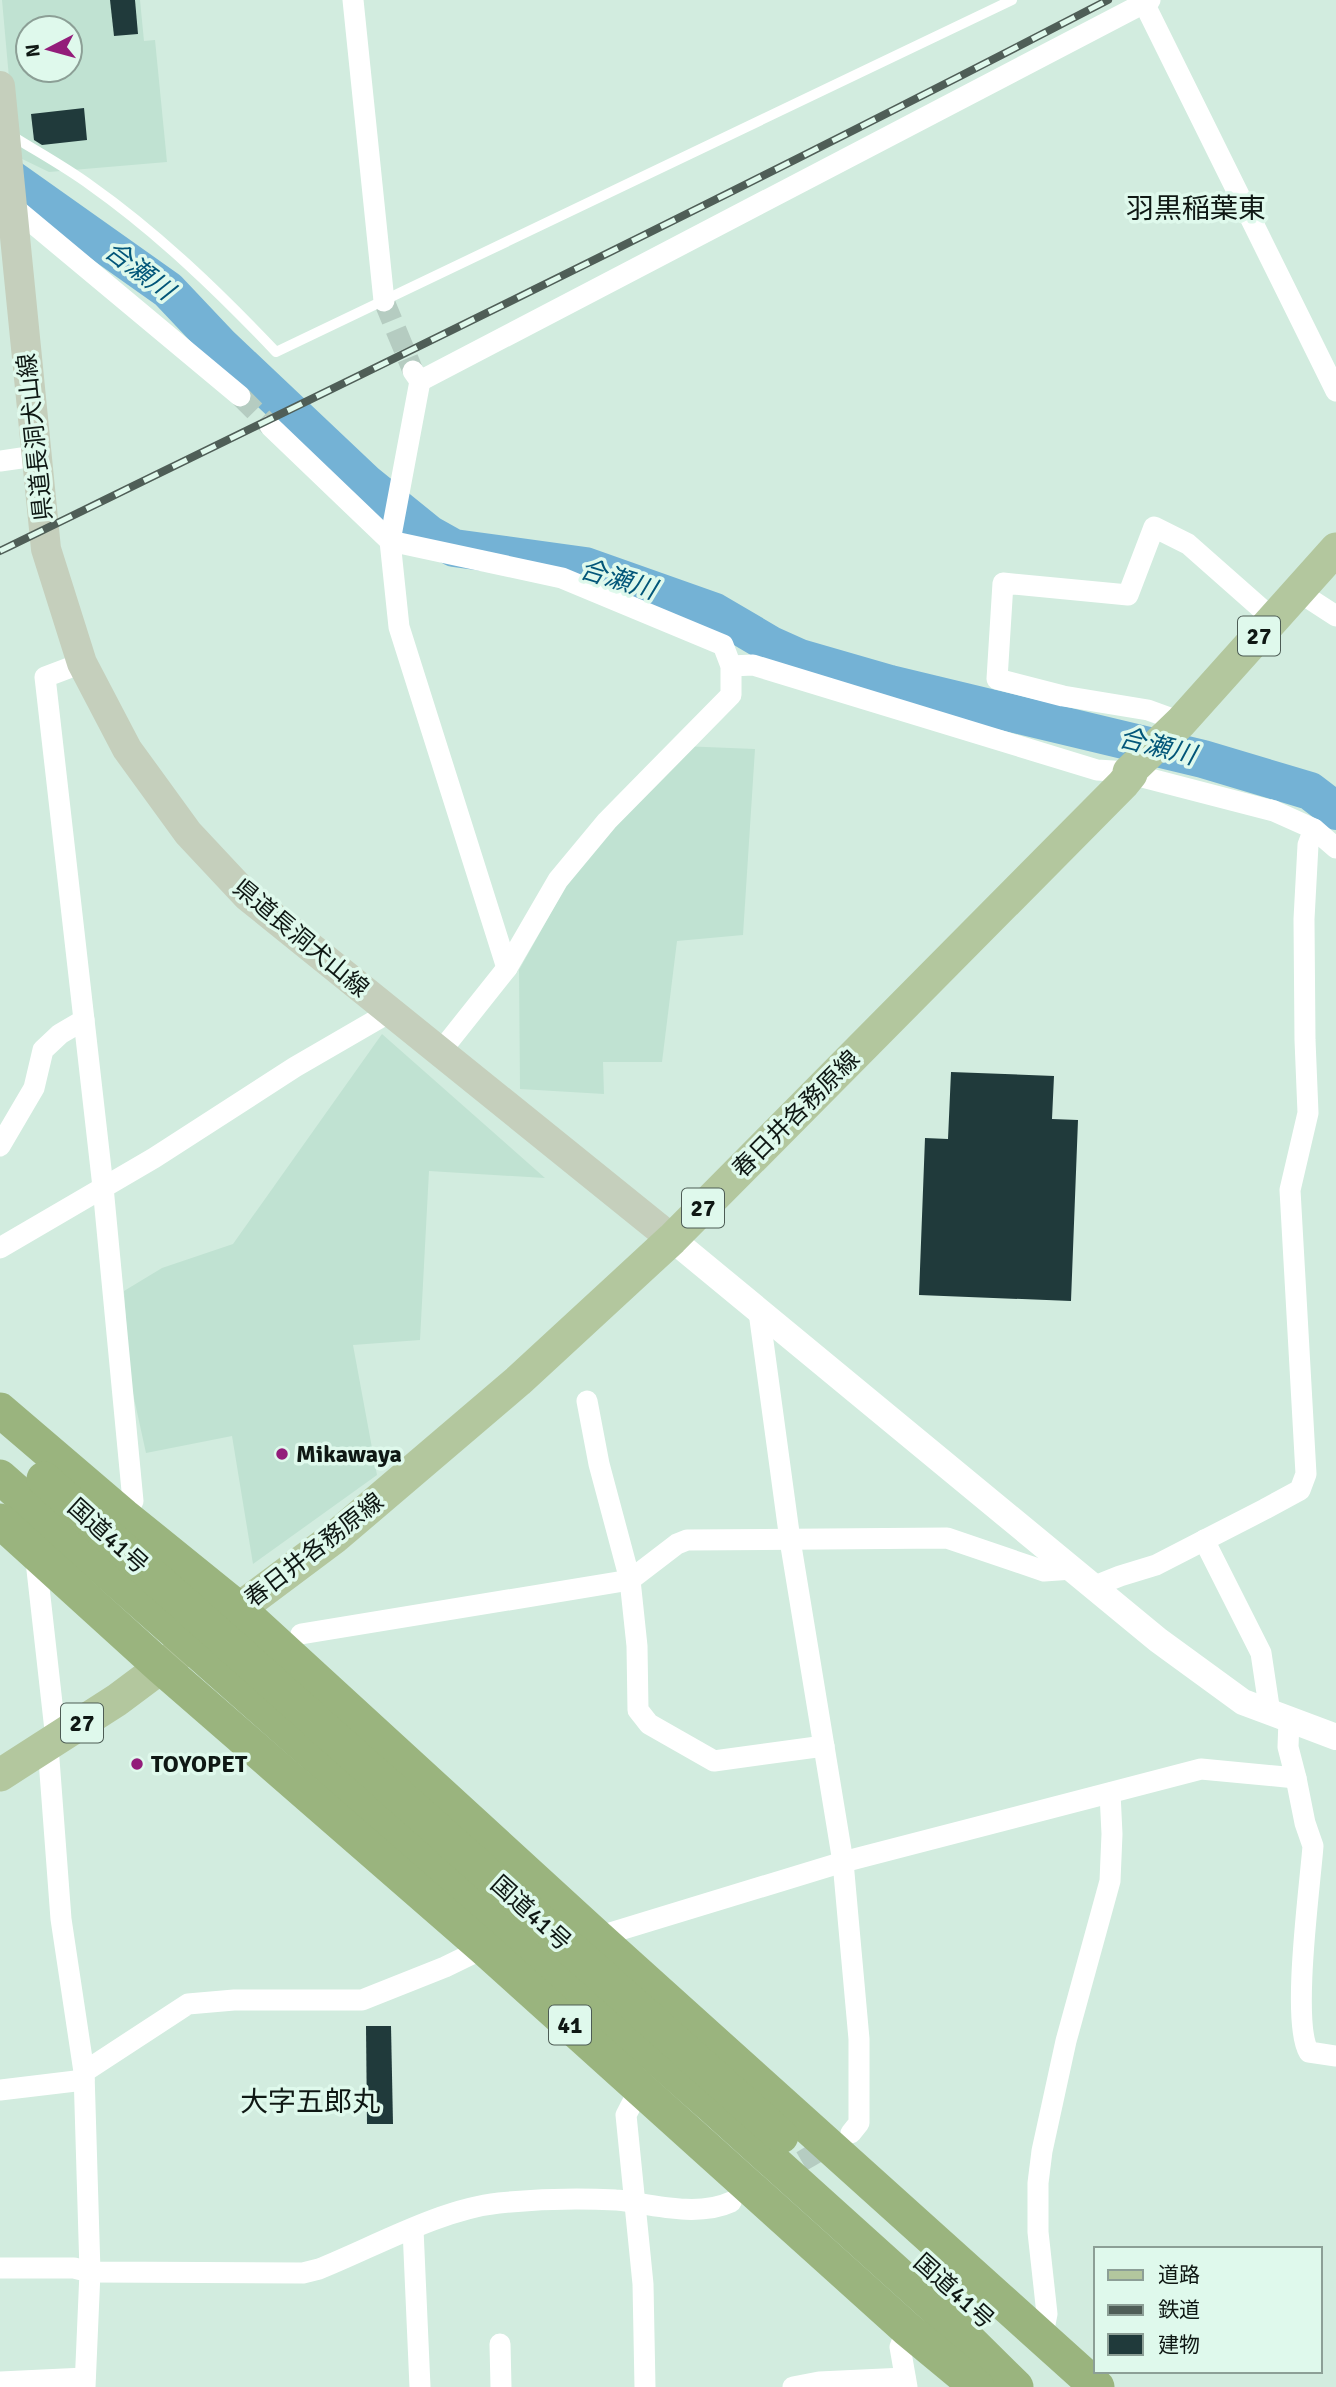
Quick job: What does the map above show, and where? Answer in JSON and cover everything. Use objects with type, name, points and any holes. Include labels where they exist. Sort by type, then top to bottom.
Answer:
[{"type":"highway","points":[[0,1410],[124,1517],[239,1609],[597,1937],[1097,2387]]},
{"type":"highway","name":"国道41号","points":[[0,1440],[722,2099],[1016,2387]]},
{"type":"highway","name":"国道41号","points":[[0,1477],[1061,2387]]},
{"type":"highway","points":[[0,1521],[161,1667]]},
{"type":"highway","name":"41","points":[[161,1667],[484,1948],[907,2329],[977,2387]]},
{"type":"main road","name":"県道長洞犬山線","points":[[0,86],[6,201],[46,549],[82,663],[127,749],[188,833],[247,896],[672,1239]]},
{"type":"main road","name":"春日井各務原線","points":[[0,1775],[117,1700],[335,1537],[518,1381],[672,1239],[1181,722],[1336,549]]},
{"type":"street","points":[[353,0],[384,301]]},
{"type":"street","points":[[507,968],[399,627],[390,541],[416,376],[1147,1],[1336,391]]},
{"type":"street","points":[[6,201],[240,396]]},
{"type":"street","points":[[270,426],[390,541],[562,578],[723,646],[731,666],[731,695],[607,821],[558,880],[507,968],[441,1051]]},
{"type":"street","points":[[0,461],[36,456]]},
{"type":"street","points":[[1181,722],[1148,710],[1063,696],[997,679],[1003,583],[1128,595],[1154,527],[1188,544],[1273,621]]},
{"type":"street","points":[[1299,592],[1336,615]]},
{"type":"street","points":[[82,663],[45,677],[103,1187],[133,1501],[124,1517]]},
{"type":"street","points":[[731,666],[753,665],[1097,770],[1130,773],[1274,811],[1314,829],[1336,848]]},
{"type":"street","points":[[1095,1586],[1156,1565],[1300,1490],[1306,1474],[1290,1189],[1308,1113],[1304,919],[1308,845],[1314,829]]},
{"type":"street","points":[[0,1248],[154,1158],[295,1067],[390,1012]]},
{"type":"street","points":[[0,1146],[34,1088],[43,1050],[61,1034],[84,1020]]},
{"type":"street","points":[[672,1239],[1158,1640],[1243,1702],[1336,1737]]},
{"type":"street","points":[[759,1312],[790,1540],[843,1861],[859,2039],[859,2123],[851,2133]]},
{"type":"street","points":[[587,1401],[599,1464],[630,1580],[638,1646],[638,1710],[649,1724],[714,1761],[824,1746]]},
{"type":"street","points":[[301,1633],[630,1580],[677,1544],[687,1540],[947,1538],[1044,1571],[1073,1569]]},
{"type":"street","points":[[1204,1540],[1261,1653],[1296,1778],[1304,1823],[1313,1846],[1300,2011],[1304,2044],[1309,2052],[1336,2056]]},
{"type":"street","points":[[0,2382],[85,2382],[90,2272],[84,2076],[61,1919],[52,1742],[35,1552]]},
{"type":"street","points":[[597,1937],[843,1861],[1201,1769],[1296,1778]]},
{"type":"street","points":[[1042,2339],[1047,2314],[1038,2232],[1040,2161],[1066,2041],[1110,1881],[1110,1793]]},
{"type":"street","points":[[0,2090],[84,2076],[188,2004],[234,2000],[362,2000],[445,1967],[484,1948]]},
{"type":"street","points":[[640,2088],[626,2115],[643,2284],[646,2387]]},
{"type":"street","points":[[0,2268],[74,2269],[90,2272],[303,2273],[478,2206],[594,2199],[701,2210],[731,2202]]},
{"type":"street","points":[[413,2229],[420,2387]]},
{"type":"street","points":[[793,2387],[819,2382],[906,2383],[900,2347],[907,2329]]},
{"type":"street","points":[[500,2344],[501,2387]]},
{"type":"lane","points":[[4,132],[90,185],[226,300],[276,352],[1012,0]]},
{"type":"shaded area","points":[[2,0],[140,0],[144,41],[155,40],[167,162],[49,172],[16,156]]},
{"type":"shaded area","points":[[681,746],[755,749],[743,935],[677,941],[662,1062],[603,1062],[604,1094],[520,1089],[519,970],[566,886]]},
{"type":"shaded area","name":"Mikawaya","points":[[382,1034],[545,1178],[429,1171],[420,1340],[353,1345],[377,1475],[253,1564],[232,1436],[146,1453],[130,1380],[124,1291],[162,1268],[233,1244]]},
{"type":"building","points":[[110,0],[135,0],[138,34],[114,36]]},
{"type":"building","points":[[84,108],[87,140],[42,145],[34,140],[31,114]]},
{"type":"building","points":[[951,1072],[1054,1076],[1052,1119],[1078,1120],[1071,1301],[919,1295],[925,1138],[948,1139]]},
{"type":"building","points":[[366,2026],[391,2026],[393,2124],[367,2124]]},
{"type":"waterway","name":"合瀬川","points":[[0,171],[168,290],[220,345],[366,483],[429,534],[454,548],[585,566],[715,612],[771,645],[800,658],[890,684],[1203,759],[1310,791],[1336,811]]},
{"type":"tunnel","points":[[384,301],[413,371]]},
{"type":"tunnel","points":[[240,396],[270,426]]},
{"type":"tunnel","points":[[775,2177],[838,2140]]},
{"type":"railway","points":[[0,551],[694,210],[1108,0]]},
{"type":"place","name":"Mikawaya","points":[[282,1454]]},
{"type":"place","name":"TOYOPET","points":[[137,1764]]},
{"type":"district","name":"羽黒稲葉東","points":[[1196,209]]},
{"type":"district","name":"大字五郎丸","points":[[310,2102]]}]
